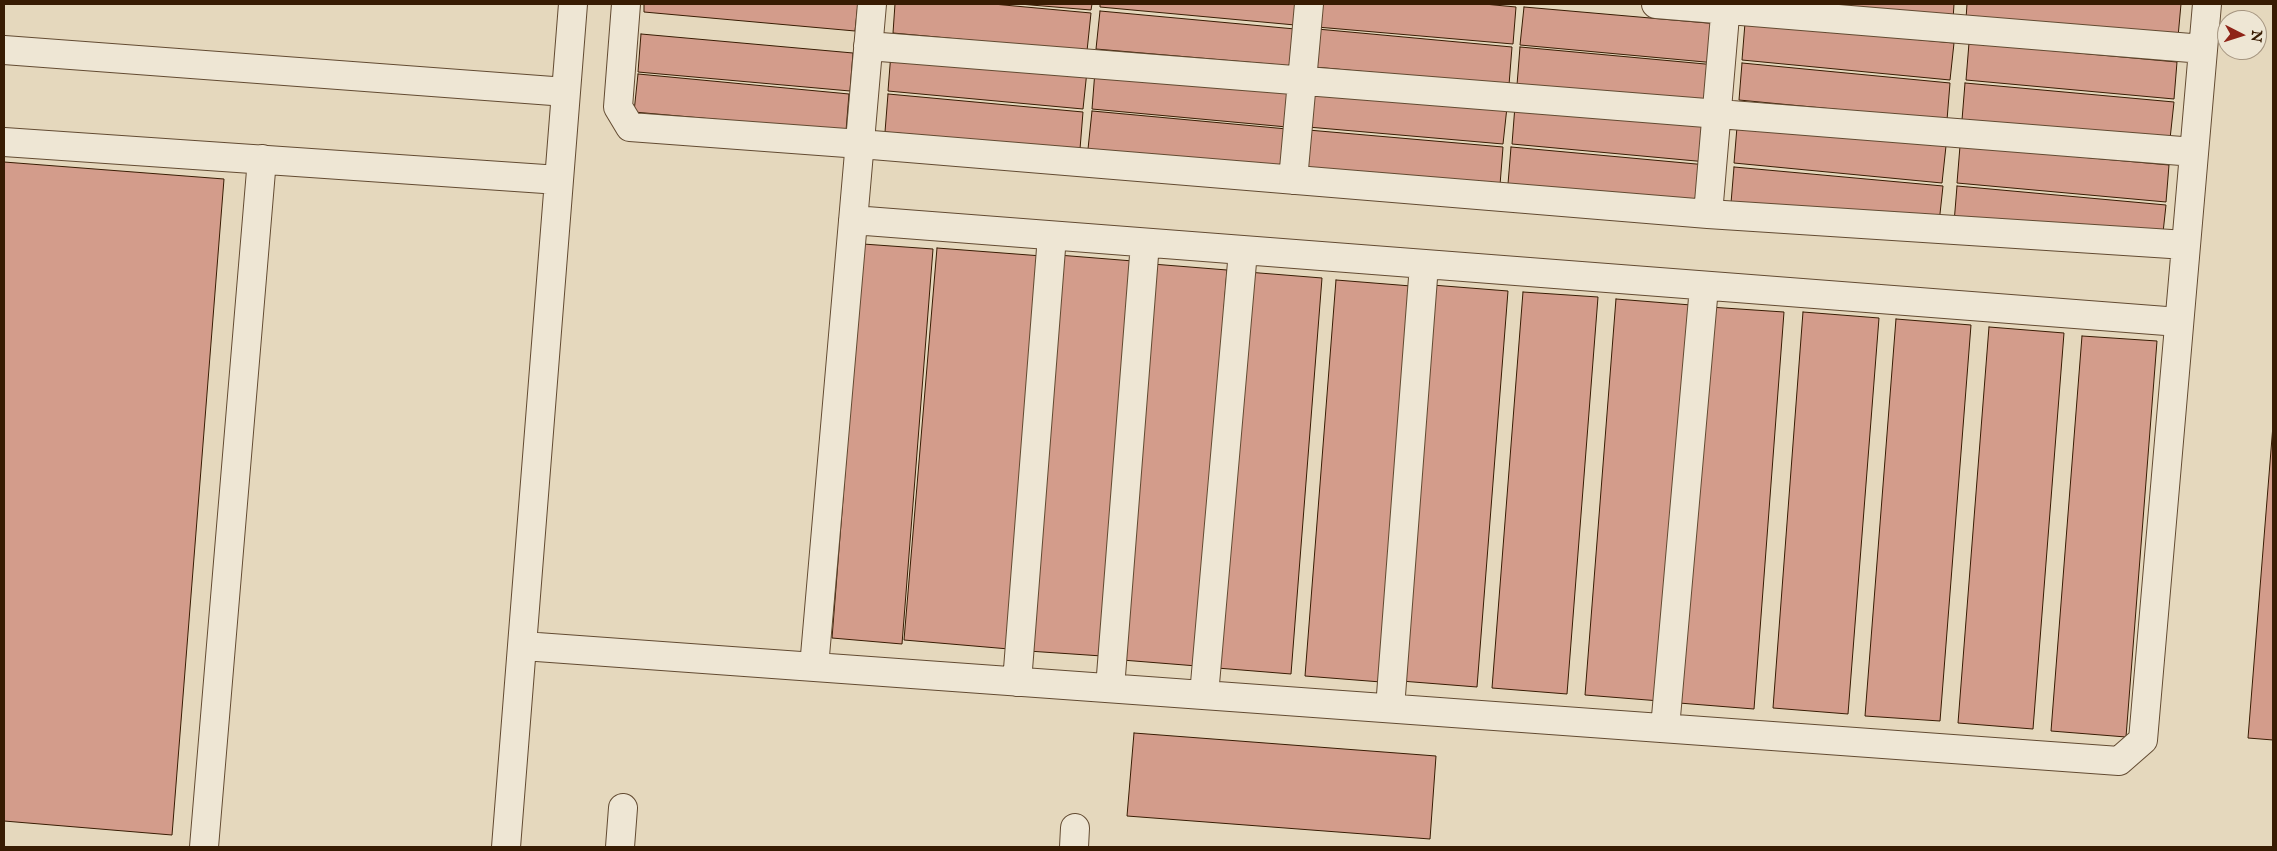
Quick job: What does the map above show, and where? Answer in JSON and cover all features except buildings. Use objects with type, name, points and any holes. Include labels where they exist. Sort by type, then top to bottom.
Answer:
[{"type":"lane","points":[[506,847],[573,4]]},
{"type":"lane","points":[[626,4],[618,106],[630,128],[860,144],[1708,214],[2186,245]]},
{"type":"lane","points":[[814,667],[872,4]]},
{"type":"lane","points":[[1293,180],[1309,4]]},
{"type":"lane","points":[[1656,4],[1726,6],[2203,49]]},
{"type":"lane","points":[[523,646],[2119,761],[2143,740],[2207,4]]},
{"type":"lane","points":[[1708,214],[1726,6]]},
{"type":"lane","points":[[868,46],[2194,152]]},
{"type":"lane","points":[[4,50],[566,92]]},
{"type":"lane","points":[[4,142],[559,180]]},
{"type":"lane","points":[[204,847],[262,159]]},
{"type":"lane","points":[[853,220],[1704,287],[2179,322]]},
{"type":"lane","points":[[1017,682],[1052,236]]},
{"type":"lane","points":[[1110,688],[1145,243]]},
{"type":"lane","points":[[1204,695],[1243,251]]},
{"type":"lane","points":[[1390,708],[1424,265]]},
{"type":"lane","points":[[1665,728],[1704,287]]},
{"type":"lane","points":[[620,847],[623,808]]}]
